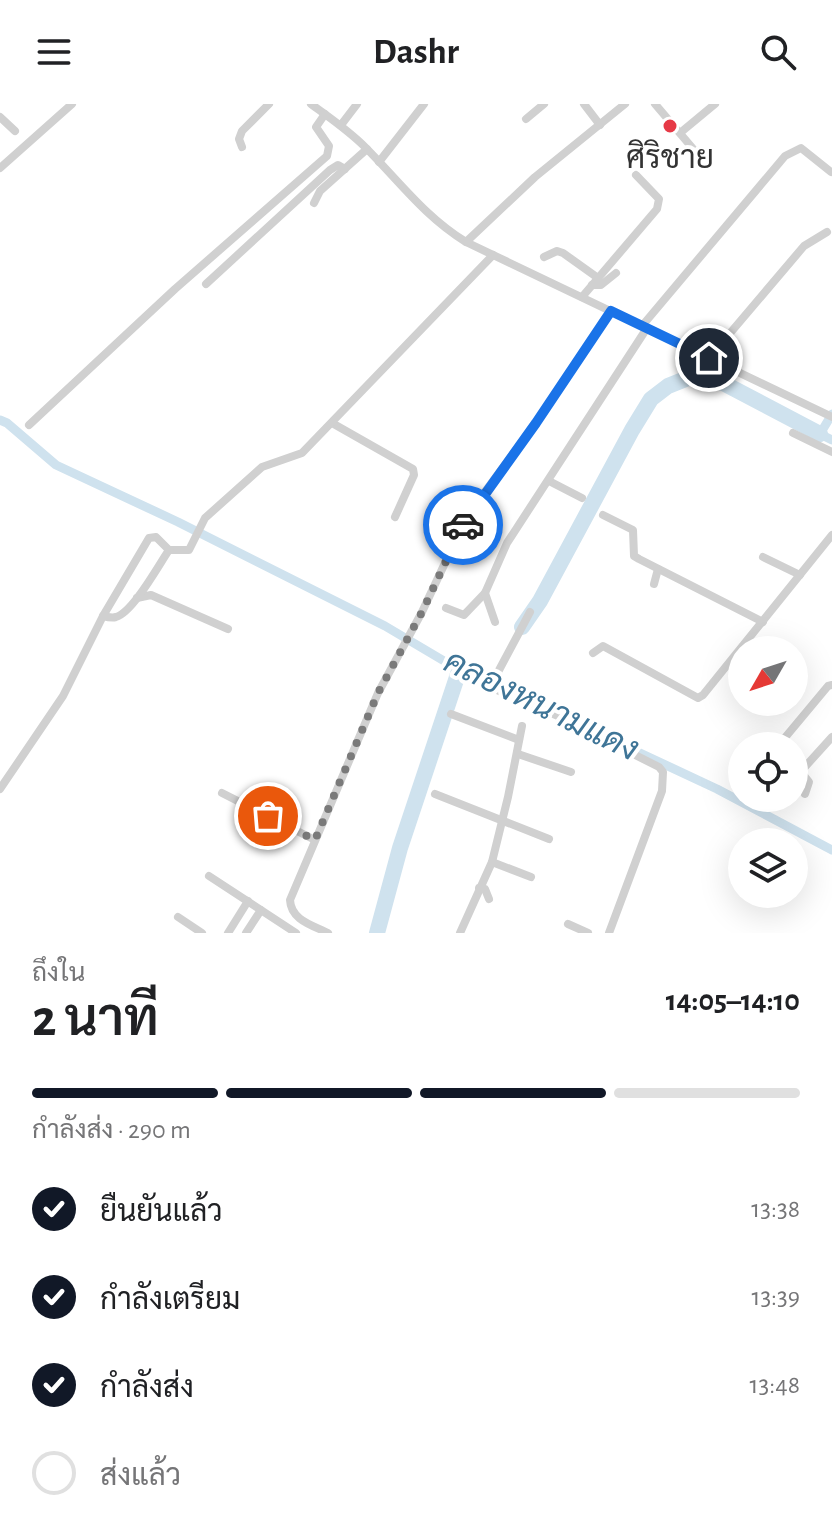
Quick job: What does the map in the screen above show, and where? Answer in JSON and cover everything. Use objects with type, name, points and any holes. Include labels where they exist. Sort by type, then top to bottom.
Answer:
[{"type":"street","points":[[0,168],[72,104]]},
{"type":"street","points":[[242,147],[239,139],[242,131],[269,104]]},
{"type":"street","points":[[311,104],[341,125],[367,149],[435,222],[466,242],[832,417]]},
{"type":"street","points":[[341,125],[357,104]]},
{"type":"street","points":[[379,162],[424,104]]},
{"type":"street","points":[[526,119],[544,104]]},
{"type":"street","points":[[584,104],[600,125]]},
{"type":"street","points":[[466,242],[535,177],[625,104]]},
{"type":"street","points":[[655,104],[706,164]]},
{"type":"street","points":[[680,133],[715,104]]},
{"type":"street","points":[[29,425],[175,289],[327,156],[329,146],[316,129],[325,114]]},
{"type":"street","points":[[0,117],[15,131]]},
{"type":"street","points":[[446,608],[464,615],[485,593],[507,543],[644,327],[785,156],[801,148],[831,172]]},
{"type":"street","points":[[314,203],[316,196],[367,149]]},
{"type":"street","points":[[206,284],[330,170],[338,165],[345,169]]},
{"type":"street","points":[[582,297],[657,209],[659,199],[636,175]]},
{"type":"street","points":[[709,358],[804,246],[827,232]]},
{"type":"street","points":[[544,257],[557,251],[563,253],[601,285],[616,273]]},
{"type":"street","points":[[0,789],[63,696],[103,616],[149,538],[156,537],[169,550],[189,550],[200,525],[262,467],[297,457],[493,255]]},
{"type":"street","points":[[328,933],[298,918],[290,908],[290,900],[378,693],[467,516],[536,423],[611,311]]},
{"type":"street","points":[[332,423],[413,469],[414,475],[395,517]]},
{"type":"street","points":[[793,433],[832,452]]},
{"type":"street","points":[[549,481],[582,498]]},
{"type":"street","points":[[603,515],[633,530],[634,556],[763,622]]},
{"type":"street","points":[[593,653],[603,646],[698,698],[832,535]]},
{"type":"street","points":[[103,616],[114,618],[123,613],[137,598],[169,550]]},
{"type":"street","points":[[763,557],[800,575]]},
{"type":"street","points":[[654,584],[658,569]]},
{"type":"street","points":[[485,593],[495,622]]},
{"type":"street","points":[[137,598],[151,595],[228,629]]},
{"type":"street","points":[[492,683],[530,612]]},
{"type":"street","points":[[459,674],[492,683],[659,767],[663,772],[662,791],[609,933]]},
{"type":"street","points":[[790,732],[832,685]]},
{"type":"street","points":[[451,714],[519,740]]},
{"type":"street","points":[[460,933],[492,862],[522,726]]},
{"type":"street","points":[[808,764],[832,737]]},
{"type":"street","points":[[518,754],[571,772]]},
{"type":"street","points":[[222,793],[315,840]]},
{"type":"street","points":[[435,794],[549,839]]},
{"type":"street","points":[[492,862],[531,877]]},
{"type":"street","points":[[209,876],[296,933]]},
{"type":"street","points":[[479,888],[485,889],[489,899]]},
{"type":"street","points":[[228,933],[248,901]]},
{"type":"street","points":[[246,933],[261,910]]},
{"type":"street","points":[[178,917],[202,933]]},
{"type":"street","points":[[568,924],[588,933]]},
{"type":"waterway","points":[[522,627],[540,601],[632,430],[651,399],[668,386],[688,378],[701,377],[723,383],[820,434]]},
{"type":"waterway","points":[[832,414],[820,434],[832,440]]},
{"type":"waterway","name":"คลองหนามแดง","points":[[0,420],[56,465],[178,522],[385,626],[466,674]]},
{"type":"waterway","points":[[377,933],[400,848],[459,671]]},
{"type":"waterway","name":"คลองหนามแดง","points":[[625,746],[717,789],[832,850]]},
{"type":"way so far","points":[[268,816],[315,840],[378,693],[422,612],[463,525]]},
{"type":"place","name":"ศิริชาย","points":[[670,126]]},
{"type":"route","points":[[463,525],[611,311],[709,358]]}]
